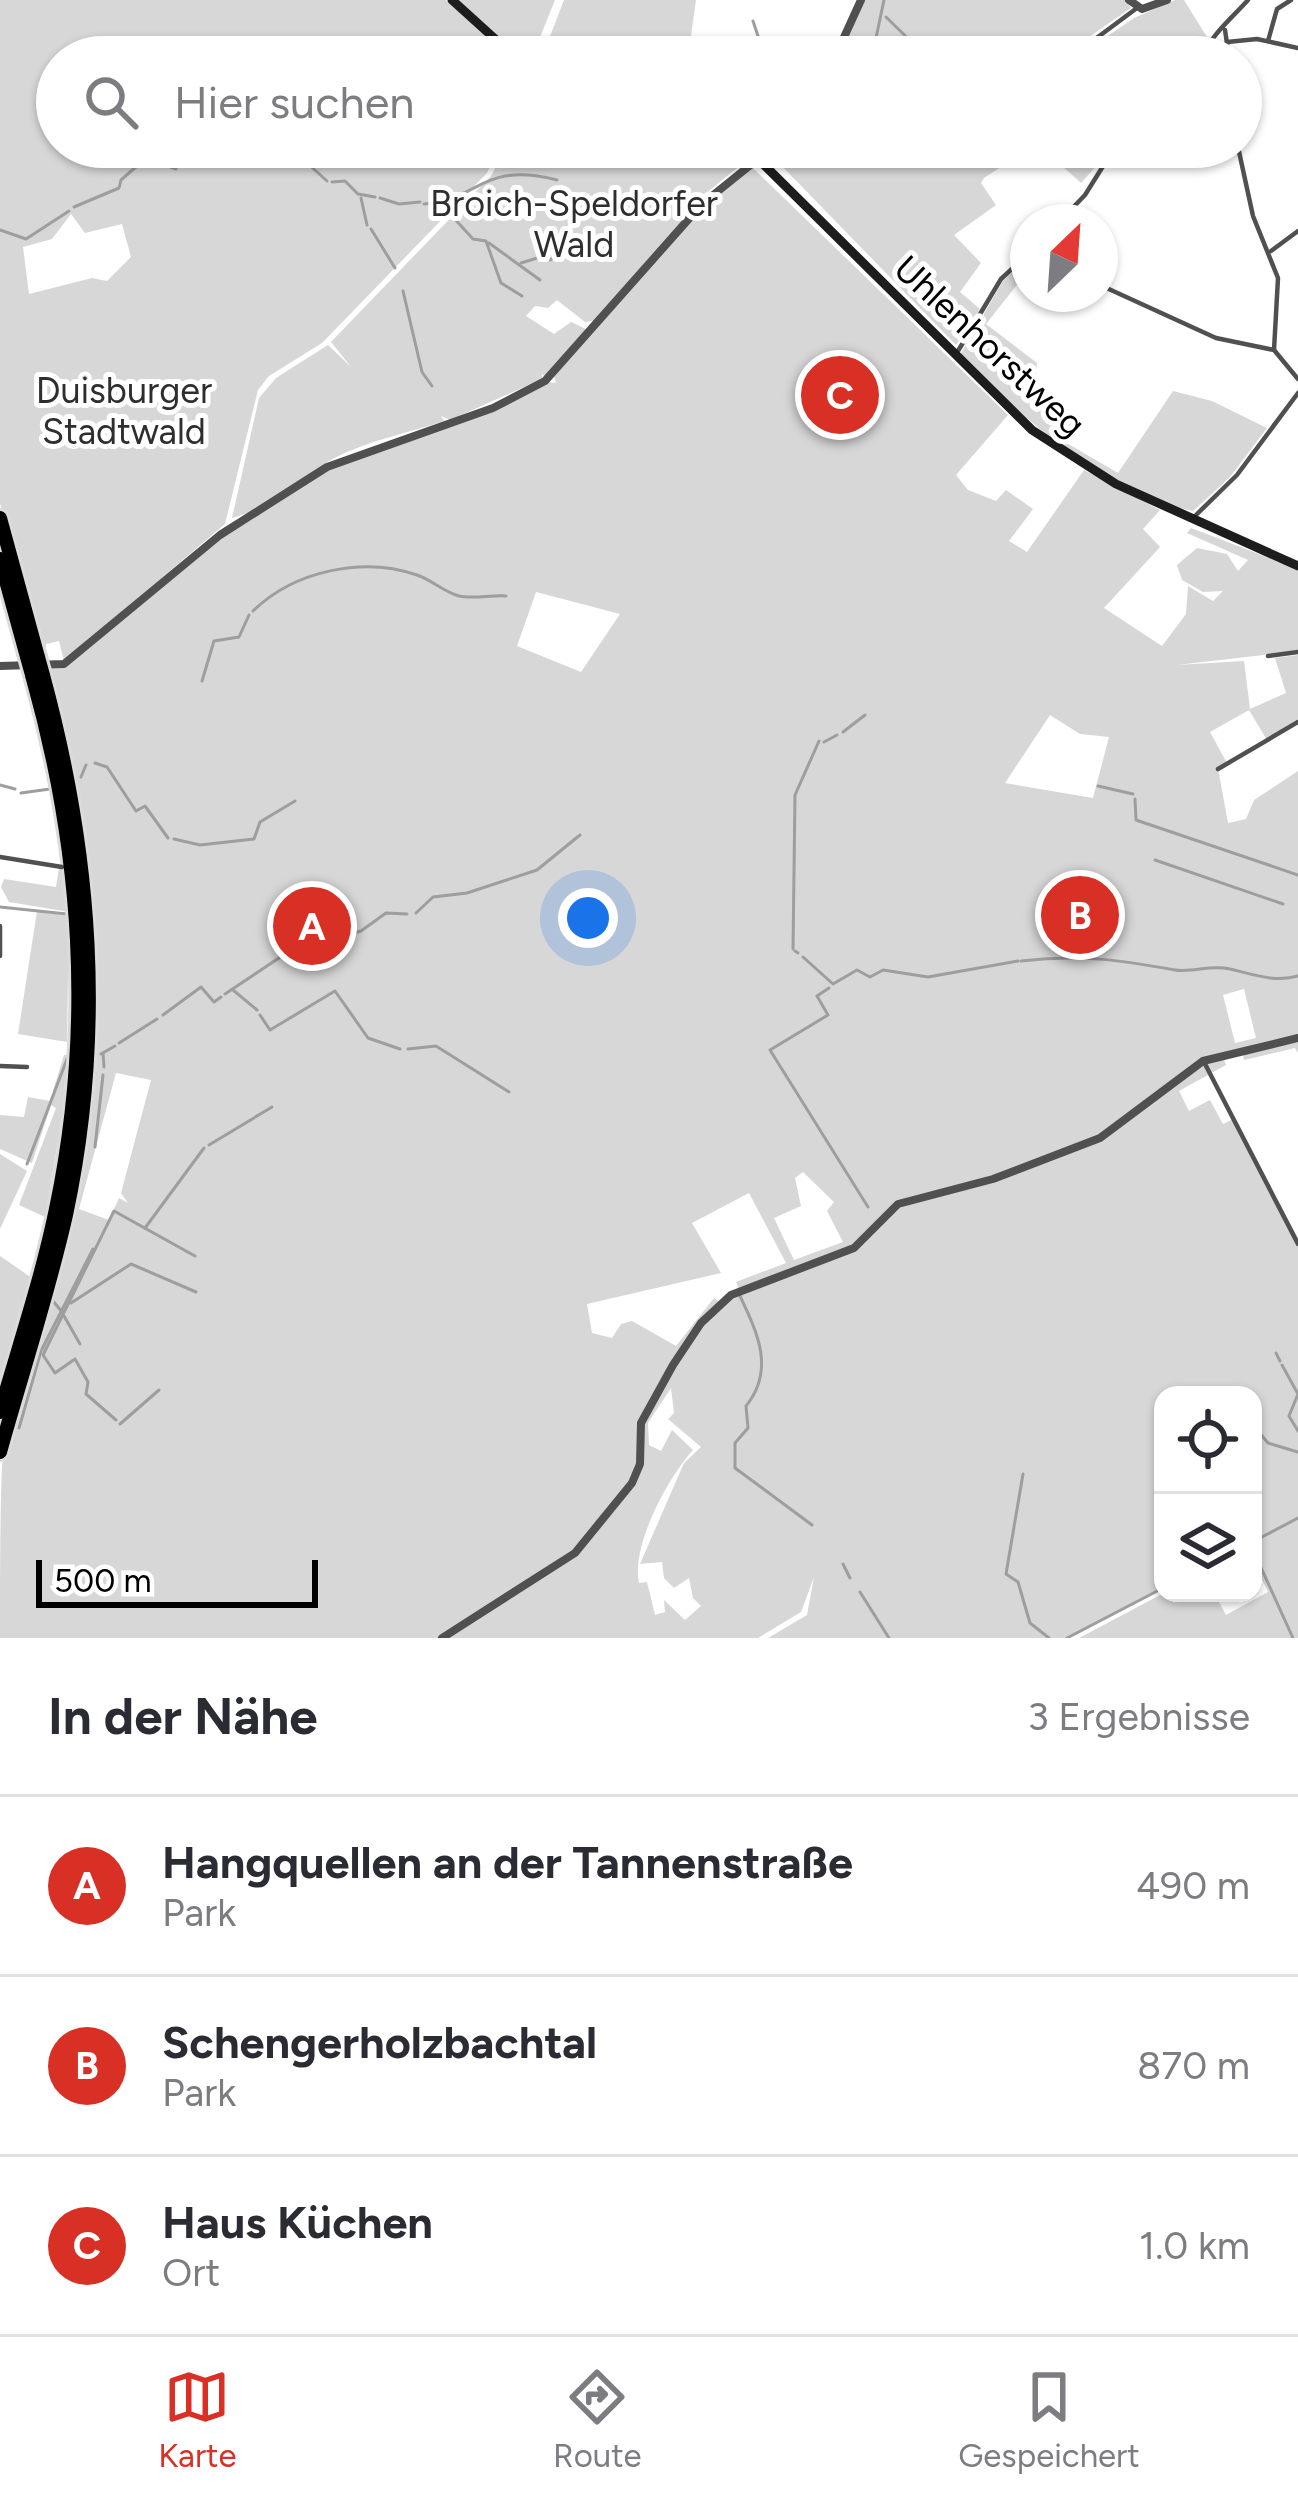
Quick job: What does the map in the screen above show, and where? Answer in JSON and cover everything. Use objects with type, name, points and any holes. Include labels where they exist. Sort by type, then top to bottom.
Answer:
[{"type":"highway","points":[[0,518],[32,657]]},
{"type":"highway","points":[[0,559],[37,675],[84,865],[91,1031],[65,1219],[0,1452]]},
{"type":"highway","points":[[0,1412],[55,1216],[72,1120],[80,1028],[73,864],[37,675]]},
{"type":"main road","points":[[452,0],[491,36]]},
{"type":"main road","name":"Uhlenhorstweg","points":[[767,168],[954,357],[1054,447],[1116,484],[1298,566]]},
{"type":"street","points":[[845,36],[861,0]]},
{"type":"street","points":[[1096,36],[1133,4],[1167,0]]},
{"type":"street","points":[[1217,36],[1248,0]]},
{"type":"street","points":[[1268,41],[1277,9],[1291,0]]},
{"type":"street","points":[[1226,31],[1226,36]]},
{"type":"street","points":[[1262,41],[1298,48]]},
{"type":"street","points":[[0,666],[64,664],[220,535],[327,467],[493,408],[550,377],[702,204],[749,168]]},
{"type":"street","points":[[1077,204],[1102,168]]},
{"type":"street","points":[[1243,168],[1253,216],[1271,251],[1278,278],[1274,350]]},
{"type":"street","points":[[1271,251],[1298,231]]},
{"type":"street","points":[[954,357],[1010,270]]},
{"type":"street","points":[[1118,293],[1216,338],[1274,350],[1298,379]]},
{"type":"street","points":[[1191,519],[1237,475],[1298,393]]},
{"type":"street","points":[[1268,656],[1298,652]]},
{"type":"street","points":[[1218,769],[1298,722]]},
{"type":"street","points":[[0,857],[62,867]]},
{"type":"street","points":[[0,926],[0,956]]},
{"type":"street","points":[[442,1638],[575,1553],[632,1483],[648,1407],[694,1333],[731,1295],[854,1248],[898,1204],[993,1179],[1100,1138],[1203,1061],[1298,1038]]},
{"type":"street","points":[[1203,1061],[1298,1244]]},
{"type":"street","points":[[0,1066],[27,1066]]},
{"type":"green space","name":"Duisburger Stadtwald","points":[[0,0],[446,0],[485,36],[36,36],[36,168],[490,168],[322,343],[269,376],[258,390],[225,524],[64,661],[59,641],[46,644],[45,662],[0,503]],"holes":[[[71,214],[85,233],[122,224],[131,257],[107,281],[92,278],[29,294],[23,247],[52,239]]]},
{"type":"green space","points":[[458,0],[555,0],[540,36],[498,36]]},
{"type":"green space","points":[[564,0],[696,0],[691,36],[550,36]]},
{"type":"green space","points":[[865,0],[1125,0],[1131,8],[1090,36],[849,36]]},
{"type":"green space","points":[[1184,0],[1206,36],[1108,36],[1134,18]]},
{"type":"green space","name":"Broich-Speldorfer Wald","points":[[495,168],[737,168],[705,194],[598,320],[585,322],[557,300],[548,308],[535,306],[526,316],[554,334],[571,322],[590,331],[546,378],[542,374],[542,379],[450,420],[441,416],[444,421],[343,454],[271,501],[232,518],[259,398],[276,378],[328,345],[351,367],[331,342]]},
{"type":"green space","name":"Broich-Speldorfer Wald","points":[[753,168],[1008,415],[956,475],[968,490],[996,501],[1006,490],[1033,509],[1009,541],[1027,552],[1084,470],[1160,510],[1143,529],[1160,547],[1104,608],[1162,646],[1186,614],[1188,586],[1213,601],[1223,591],[1203,592],[1182,580],[1177,565],[1197,548],[1227,554],[1238,571],[1248,560],[1187,533],[1191,528],[1298,569],[1298,651],[1177,665],[1244,661],[1250,709],[1286,693],[1275,658],[1298,655],[1298,720],[1267,740],[1249,710],[1210,732],[1227,763],[1218,768],[1228,823],[1246,819],[1254,800],[1298,771],[1298,1053],[1295,1048],[1244,1060],[1243,1054],[1224,1059],[1226,1065],[1179,1091],[1189,1111],[1210,1100],[1223,1124],[1235,1118],[1298,1238],[1298,1638],[1079,1638],[1154,1598],[1154,1602],[1219,1602],[1226,1615],[1250,1602],[1262,1602],[1268,1592],[1262,1580],[1262,1386],[1154,1386],[1154,1593],[1067,1638],[768,1638],[807,1615],[814,1577],[801,1612],[758,1638],[0,1638],[2,1465],[75,1203],[94,1036],[83,855],[47,668],[66,667],[213,543],[327,470],[488,412],[548,382],[556,383],[554,376],[706,203]],"holes":[[[536,592],[620,614],[581,672],[517,646]],[[1050,715],[1080,734],[1109,737],[1093,798],[1005,783]],[[1244,989],[1256,1038],[1235,1043],[1223,995]],[[116,1073],[151,1080],[121,1193],[128,1203],[119,1198],[109,1220],[79,1209]],[[803,1172],[834,1202],[827,1211],[843,1242],[794,1260],[774,1218],[801,1206],[795,1178]],[[749,1193],[786,1263],[736,1282],[740,1292],[722,1304],[714,1298],[676,1346],[632,1321],[621,1324],[612,1338],[592,1333],[587,1304],[721,1273],[692,1223]],[[671,1388],[674,1413],[668,1419],[701,1447],[684,1463],[640,1564],[662,1562],[664,1578],[674,1588],[689,1578],[693,1598],[701,1606],[685,1620],[664,1600],[665,1612],[655,1615],[647,1582],[639,1583],[638,1568],[654,1513],[673,1477],[693,1450],[672,1430],[661,1451],[649,1445],[648,1423]]]},
{"type":"green space","points":[[784,168],[999,168],[981,183],[996,205],[954,235],[981,263],[960,292],[980,309],[956,345]]},
{"type":"green space","points":[[1064,168],[1094,168],[1081,183]]},
{"type":"green space","points":[[1010,274],[1010,294],[986,324],[1037,363],[1034,399],[1077,425],[1065,442],[1118,473],[1173,391],[1212,401],[1267,428],[1230,477],[1193,511],[1159,502],[1096,471],[1038,428],[960,355]]},
{"type":"green space","points":[[59,868],[65,869],[69,912],[9,902],[1,887],[4,879],[56,887]]},
{"type":"green space","points":[[37,911],[69,916],[67,1042],[18,1034]]},
{"type":"green space","points":[[64,1055],[73,1055],[45,1217],[19,1205],[56,1108],[51,1105],[32,1163],[0,1149],[0,1115],[24,1117],[28,1097],[50,1101]]},
{"type":"green space","points":[[0,1154],[27,1171],[0,1229]]},
{"type":"green space","points":[[0,1256],[32,1278],[0,1393]]},
{"type":"waterway","points":[[876,36],[884,0]]},
{"type":"waterway","points":[[886,17],[905,36]]},
{"type":"waterway","points":[[753,21],[758,36]]},
{"type":"waterway","points":[[74,207],[119,188],[135,168]]},
{"type":"waterway","points":[[313,168],[327,181]]},
{"type":"waterway","points":[[424,204],[512,175],[557,180]]},
{"type":"waterway","points":[[332,182],[345,181],[358,194],[375,197]]},
{"type":"waterway","points":[[361,198],[367,225]]},
{"type":"waterway","points":[[380,198],[399,204],[420,202]]},
{"type":"waterway","points":[[442,205],[473,239],[486,241],[501,283],[522,296]]},
{"type":"waterway","points":[[0,230],[26,239],[69,211]]},
{"type":"waterway","points":[[371,229],[395,268]]},
{"type":"waterway","points":[[489,243],[540,280]]},
{"type":"waterway","points":[[521,263],[547,255],[552,244]]},
{"type":"waterway","points":[[547,256],[550,260],[559,255]]},
{"type":"waterway","points":[[403,291],[422,372],[432,386]]},
{"type":"waterway","points":[[253,611],[288,586],[352,567],[396,569],[459,596],[506,596]]},
{"type":"waterway","points":[[202,681],[214,641],[239,637],[249,615]]},
{"type":"waterway","points":[[843,732],[865,715]]},
{"type":"waterway","points":[[824,742],[837,735]]},
{"type":"waterway","points":[[793,949],[795,795],[819,741]]},
{"type":"waterway","points":[[95,763],[107,767],[136,811],[145,806],[168,838]]},
{"type":"waterway","points":[[81,777],[86,765]]},
{"type":"waterway","points":[[0,785],[15,789]]},
{"type":"waterway","points":[[1098,786],[1133,794]]},
{"type":"waterway","points":[[21,793],[50,789]]},
{"type":"waterway","points":[[1135,799],[1136,820],[1298,875]]},
{"type":"waterway","points":[[174,839],[200,845],[254,839],[260,822],[295,801]]},
{"type":"waterway","points":[[416,913],[433,897],[467,893],[537,870],[580,835]]},
{"type":"waterway","points":[[1155,860],[1283,904]]},
{"type":"waterway","points":[[0,907],[67,914]]},
{"type":"waterway","points":[[225,994],[291,950],[361,931],[386,913],[407,914]]},
{"type":"waterway","points":[[803,957],[833,984],[857,970],[870,977],[883,970],[928,977],[1018,961]]},
{"type":"waterway","points":[[1021,961],[1082,958],[1182,971],[1223,968],[1272,978],[1298,976]]},
{"type":"waterway","points":[[163,1015],[201,987],[214,1002],[221,997]]},
{"type":"waterway","points":[[829,988],[817,996],[828,1015],[770,1050],[868,1207]]},
{"type":"waterway","points":[[233,990],[257,1010]]},
{"type":"waterway","points":[[260,1015],[270,1030],[335,991],[368,1038],[400,1049]]},
{"type":"waterway","points":[[119,1043],[157,1019]]},
{"type":"waterway","points":[[101,1054],[115,1046]]},
{"type":"waterway","points":[[408,1049],[436,1046],[509,1092]]},
{"type":"waterway","points":[[103,1053],[104,1067]]},
{"type":"waterway","points":[[27,1164],[67,1059]]},
{"type":"waterway","points":[[95,1147],[103,1075]]},
{"type":"waterway","points":[[209,1145],[272,1107]]},
{"type":"waterway","points":[[145,1228],[204,1148]]},
{"type":"waterway","points":[[116,1420],[86,1394],[88,1382],[75,1359],[55,1373],[43,1355],[114,1211],[195,1256]]},
{"type":"waterway","points":[[19,1428],[41,1351],[93,1249]]},
{"type":"waterway","points":[[71,1303],[131,1264],[196,1292]]},
{"type":"waterway","points":[[740,1296],[762,1365],[746,1406],[748,1428],[735,1443],[735,1468],[812,1525]]},
{"type":"waterway","points":[[53,1301],[62,1312]]},
{"type":"waterway","points":[[64,1316],[80,1344]]},
{"type":"waterway","points":[[1276,1353],[1280,1361]]},
{"type":"waterway","points":[[1282,1365],[1298,1394],[1289,1416],[1298,1431]]},
{"type":"waterway","points":[[120,1424],[159,1390]]},
{"type":"waterway","points":[[1262,1436],[1268,1443],[1298,1452]]},
{"type":"waterway","points":[[1023,1474],[1006,1574],[1018,1582],[1030,1623],[1049,1638]]},
{"type":"waterway","points":[[1262,1537],[1298,1518]]},
{"type":"waterway","points":[[843,1564],[850,1578]]},
{"type":"waterway","points":[[1262,1570],[1293,1638]]},
{"type":"waterway","points":[[860,1592],[889,1638]]},
{"type":"waterway","points":[[1067,1638],[1154,1593]]},
{"type":"place","name":"Haus Küchen","points":[[840,395]]},
{"type":"place","name":"Schengerholzbachtal","points":[[1080,915]]},
{"type":"place","name":"Hangquellen an der Tannenstraße","points":[[312,926]]}]
